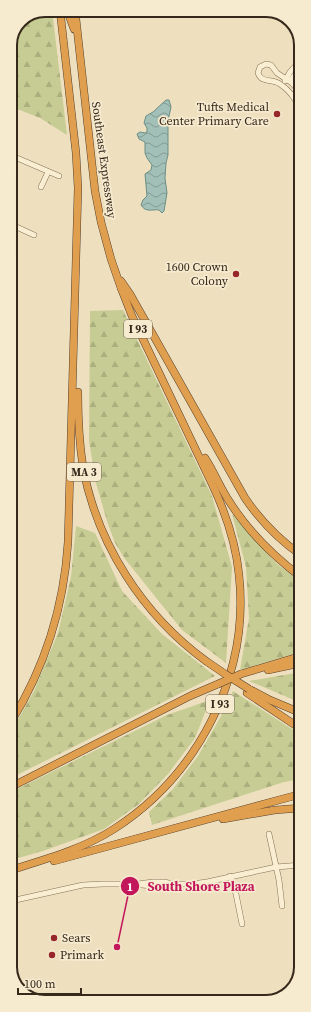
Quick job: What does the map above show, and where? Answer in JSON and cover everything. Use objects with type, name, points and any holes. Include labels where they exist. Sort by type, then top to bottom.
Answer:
[{"type":"highway","name":"I 93","points":[[17,710],[29,689],[44,654],[56,618],[67,558],[78,188],[76,153],[63,40],[66,17]]},
{"type":"highway","name":"Southeast Expressway","points":[[70,17],[78,39],[95,192],[103,229],[116,274],[132,316],[191,439]]},
{"type":"highway","points":[[116,274],[130,294],[245,498],[270,529],[294,550]]},
{"type":"highway","name":"MA 3","points":[[74,352],[78,381],[79,435],[83,468],[93,506],[104,534],[122,569],[149,607],[187,646],[248,691],[294,710]]},
{"type":"highway","name":"I 93","points":[[17,868],[67,852],[88,843],[114,829],[133,815],[163,789],[183,766],[205,734],[219,706],[229,677],[238,639],[241,608],[239,575],[234,544],[226,514],[191,439]]},
{"type":"highway","points":[[191,439],[207,462],[230,502],[248,527],[274,555],[294,571]]},
{"type":"highway","points":[[17,784],[190,696],[241,675],[294,658]]},
{"type":"highway","points":[[241,675],[294,664]]},
{"type":"highway","points":[[248,691],[294,724]]},
{"type":"highway","points":[[17,869],[37,866],[294,796]]},
{"type":"highway","points":[[197,822],[294,809]]},
{"type":"street","points":[[294,86],[279,74],[272,65],[264,64],[258,71],[263,80],[278,82],[294,98]]},
{"type":"street","points":[[285,88],[291,70],[294,67]]},
{"type":"street","points":[[267,80],[272,79],[275,69]]},
{"type":"street","points":[[288,80],[294,74]]},
{"type":"street","points":[[17,158],[59,176]]},
{"type":"street","points":[[41,188],[48,172]]},
{"type":"street","points":[[17,227],[34,235]]},
{"type":"street","points":[[269,834],[282,906]]},
{"type":"street","points":[[17,900],[83,885],[138,884],[156,882],[172,884],[197,883],[276,867],[294,866]]},
{"type":"street","points":[[230,876],[235,891],[242,924]]},
{"type":"green space","points":[[53,17],[67,135],[40,118],[17,109],[17,45],[19,34],[25,25],[34,19]]},
{"type":"green space","points":[[123,310],[212,496],[232,567],[226,663],[182,630],[125,559],[115,543],[107,521],[96,483],[89,441],[90,311]]},
{"type":"green space","points":[[232,514],[277,564],[294,576],[294,654],[240,670],[249,618],[246,567]]},
{"type":"green space","points":[[76,526],[95,533],[122,591],[162,634],[215,676],[17,775],[17,721],[34,691],[58,633],[71,577]]},
{"type":"green space","points":[[294,673],[294,700],[249,681]]},
{"type":"green space","points":[[233,691],[294,730],[294,780],[284,782],[152,825],[149,812],[173,789],[198,756],[220,718]]},
{"type":"green space","points":[[210,700],[195,738],[168,774],[139,804],[104,829],[43,851],[17,858],[17,789],[167,715]]},
{"type":"water","points":[[166,100],[169,100],[171,107],[168,121],[168,155],[165,178],[167,193],[164,211],[162,213],[159,210],[147,210],[141,205],[147,196],[145,174],[151,170],[152,165],[145,153],[145,142],[139,139],[137,134],[140,132],[147,132],[147,128],[144,123],[146,116],[153,112]]},
{"type":"place","name":"Tufts Medical Center Primary Care","points":[[277,114]]},
{"type":"place","name":"1600 Crown Colony","points":[[236,274]]},
{"type":"place","name":"Sears","points":[[54,938]]},
{"type":"place","name":"South Shore Plaza","points":[[117,947]]},
{"type":"place","name":"Primark","points":[[52,955]]}]
